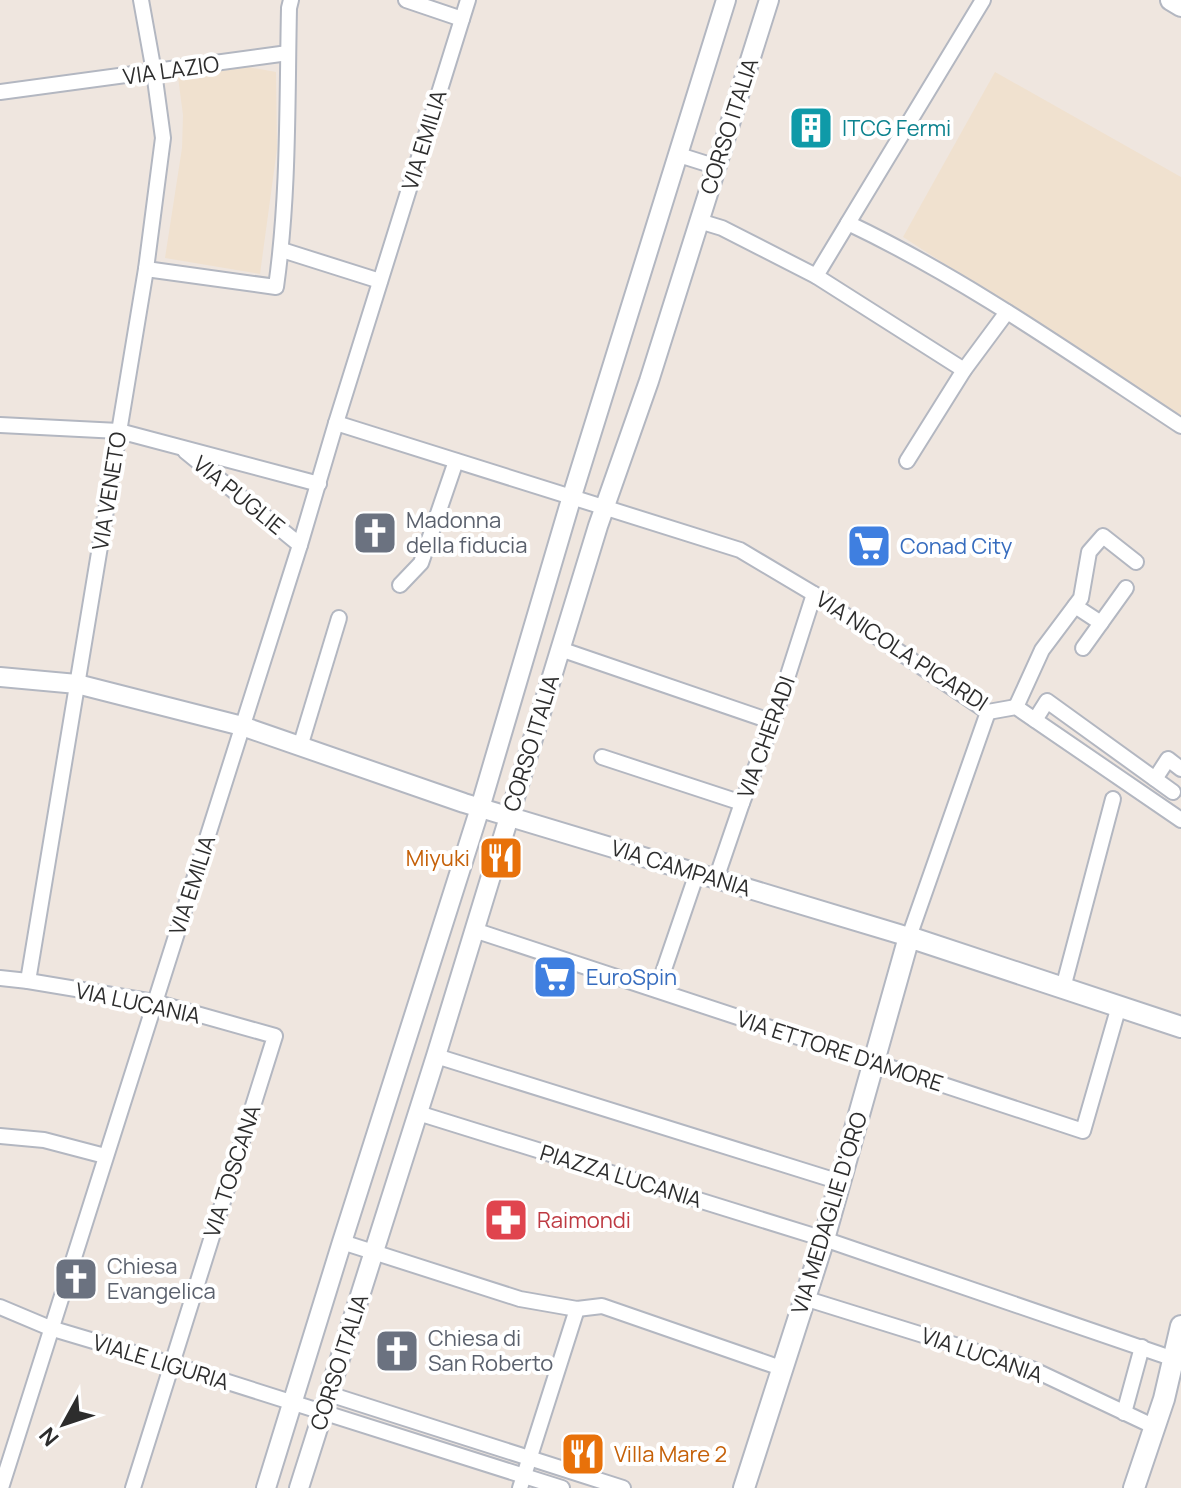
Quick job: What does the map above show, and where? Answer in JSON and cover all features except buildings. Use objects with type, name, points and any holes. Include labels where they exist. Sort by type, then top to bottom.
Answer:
[{"type":"main road","points":[[1171,0],[1181,6]]},
{"type":"main road","name":"VIA CAMPANIA","points":[[909,937],[1181,1027]]},
{"type":"main road","name":"VIA MEDAGLIE D'ORO","points":[[744,1488],[824,1239],[909,937]]},
{"type":"main road","points":[[1134,1488],[1155,1427],[1181,1326]]},
{"type":"street","name":"VIA VENETO","points":[[28,981],[146,269],[163,138],[141,0]]},
{"type":"street","points":[[146,269],[276,287],[282,250],[291,0]]},
{"type":"street","points":[[406,0],[462,19]]},
{"type":"street","name":"VIA EMILIA","points":[[1,1488],[300,545],[468,0]]},
{"type":"street","name":"CORSO ITALIA","points":[[266,1488],[480,808],[572,496],[726,0]]},
{"type":"street","name":"CORSO ITALIA","points":[[299,1488],[436,1056],[560,649],[649,381],[769,0]]},
{"type":"street","points":[[816,276],[983,0]]},
{"type":"street","name":"VIA LAZIO","points":[[0,92],[288,53]]},
{"type":"street","points":[[679,155],[717,167]]},
{"type":"street","points":[[699,221],[722,228],[816,276],[964,370]]},
{"type":"street","points":[[848,223],[883,239],[1007,312],[1181,426]]},
{"type":"street","points":[[282,250],[380,281]]},
{"type":"street","points":[[907,461],[964,370],[1007,312]]},
{"type":"street","name":"VIA NICOLA PICARDI","points":[[336,423],[740,550],[814,594],[988,712],[1016,707],[1181,820]]},
{"type":"street","name":"VIA PUGLIE","points":[[0,425],[119,431],[319,484]]},
{"type":"street","name":"VIA PUGLIE","points":[[178,446],[300,545]]},
{"type":"street","points":[[400,585],[421,563],[456,461]]},
{"type":"street","points":[[1016,707],[1042,650],[1081,598],[1089,552],[1103,536],[1136,562]]},
{"type":"street","points":[[1083,648],[1126,588]]},
{"type":"street","name":"VIA CHERADI","points":[[716,879],[773,722],[814,594]]},
{"type":"street","points":[[1075,606],[1101,623]]},
{"type":"street","points":[[300,747],[339,618]]},
{"type":"street","points":[[560,649],[773,722]]},
{"type":"street","name":"VIA CAMPANIA","points":[[0,677],[77,684],[242,726],[480,808],[909,937]]},
{"type":"street","points":[[1035,720],[1047,701],[1173,792]]},
{"type":"street","points":[[909,937],[988,712]]},
{"type":"street","points":[[602,757],[742,803]]},
{"type":"street","points":[[1155,779],[1168,759],[1181,769]]},
{"type":"street","points":[[1063,988],[1113,799]]},
{"type":"street","points":[[657,990],[697,873]]},
{"type":"street","name":"VIA ETTORE D'AMORE","points":[[474,930],[1083,1131],[1119,1006]]},
{"type":"street","name":"VIA LUCANIA","points":[[0,978],[154,1002],[275,1036]]},
{"type":"street","name":"VIA TOSCANA","points":[[133,1488],[275,1036]]},
{"type":"street","points":[[436,1056],[840,1182]]},
{"type":"street","name":"PIAZZA LUCANIA","points":[[418,1113],[824,1239]]},
{"type":"street","points":[[0,1136],[44,1140],[105,1156]]},
{"type":"street","points":[[824,1239],[1174,1359]]},
{"type":"street","points":[[342,1242],[520,1299],[577,1309],[602,1306],[781,1368]]},
{"type":"street","name":"VIA LUCANIA","points":[[804,1298],[1032,1369],[1155,1427]]},
{"type":"street","name":"VIALE LIGURIA","points":[[0,1307],[50,1328],[323,1413],[522,1482],[562,1488]]},
{"type":"street","points":[[522,1482],[577,1309]]},
{"type":"street","points":[[1124,1413],[1142,1347]]},
{"type":"street","points":[[329,1394],[623,1488]]},
{"type":"shaded area","points":[[242,66],[276,72],[277,149],[260,274],[165,258],[182,148],[183,115],[178,77]]},
{"type":"shaded area","points":[[995,72],[1181,177],[1181,416],[903,237]]},
{"type":"place","name":"ITCG Fermi","points":[[811,128]]},
{"type":"place","name":"Madonna della fiducia","points":[[375,533]]},
{"type":"place","name":"Conad City","points":[[869,546]]},
{"type":"place","name":"Miyuki","points":[[501,858]]},
{"type":"place","name":"EuroSpin","points":[[555,977]]},
{"type":"place","name":"Raimondi","points":[[506,1220]]},
{"type":"place","name":"Chiesa Evangelica","points":[[76,1279]]},
{"type":"place","name":"Chiesa di San Roberto","points":[[397,1351]]},
{"type":"place","name":"Villa Mare 2","points":[[583,1454]]}]
